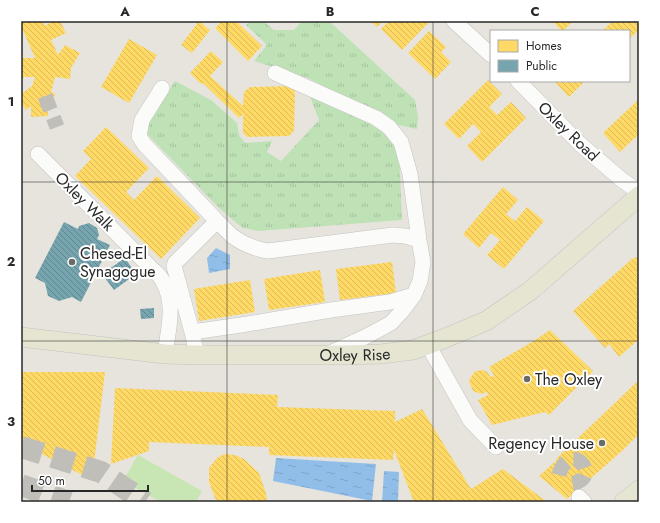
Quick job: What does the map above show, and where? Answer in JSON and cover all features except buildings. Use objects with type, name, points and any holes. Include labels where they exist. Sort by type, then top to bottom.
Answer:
[{"type":"main road","name":"Oxley Rise","points":[[21,337],[165,354],[325,355],[381,354],[413,350],[444,339],[486,321],[530,291],[638,198]]},
{"type":"main road","points":[[624,502],[639,490]]},
{"type":"street","points":[[454,21],[490,54]]},
{"type":"street","points":[[275,73],[376,118],[390,127],[401,142],[410,174],[423,262],[420,281],[414,295],[391,323],[367,336],[325,355]]},
{"type":"street","name":"Oxley Road","points":[[519,82],[580,144],[622,180],[638,198]]},
{"type":"street","points":[[162,88],[142,120],[139,136],[144,144],[232,236],[268,252],[393,235],[405,236],[419,240]]},
{"type":"street","name":"Oxley Walk","points":[[38,154],[163,281],[169,297],[170,309],[165,354]]},
{"type":"street","points":[[197,355],[174,266],[175,263],[217,221]]},
{"type":"street","points":[[192,332],[390,302],[414,295]]},
{"type":"street","points":[[428,345],[470,420],[496,447]]},
{"type":"green space","points":[[250,21],[263,21],[274,30],[294,30],[302,21],[329,21],[415,100],[418,117],[417,129],[398,125],[308,78],[254,61],[267,45],[246,25]]},
{"type":"green space","points":[[175,81],[211,100],[237,123],[239,135],[245,143],[272,141],[267,152],[281,161],[319,120],[309,94],[376,126],[399,148],[402,220],[258,231],[243,228],[218,207],[147,134],[148,123]]},
{"type":"green space","points":[[138,455],[202,491],[196,502],[161,502],[123,481]]},
{"type":"water","points":[[216,248],[230,255],[230,269],[209,273],[207,258]]},
{"type":"water","points":[[276,458],[376,464],[372,501],[273,481]]},
{"type":"water","points":[[384,471],[399,472],[398,502],[382,502]]},
{"type":"tunnel","points":[[45,96],[57,127]]},
{"type":"tunnel","points":[[21,447],[101,472],[145,502]]},
{"type":"tunnel","points":[[559,475],[564,464],[571,460],[577,460],[582,464],[585,470],[585,476],[579,481],[568,484]]},
{"type":"tunnel","points":[[21,485],[69,502]]},
{"type":"place","name":"Chesed-El Synagogue","points":[[72,262]]},
{"type":"place","name":"The Oxley","points":[[527,379]]},
{"type":"place","name":"Regency House","points":[[602,443]]}]
